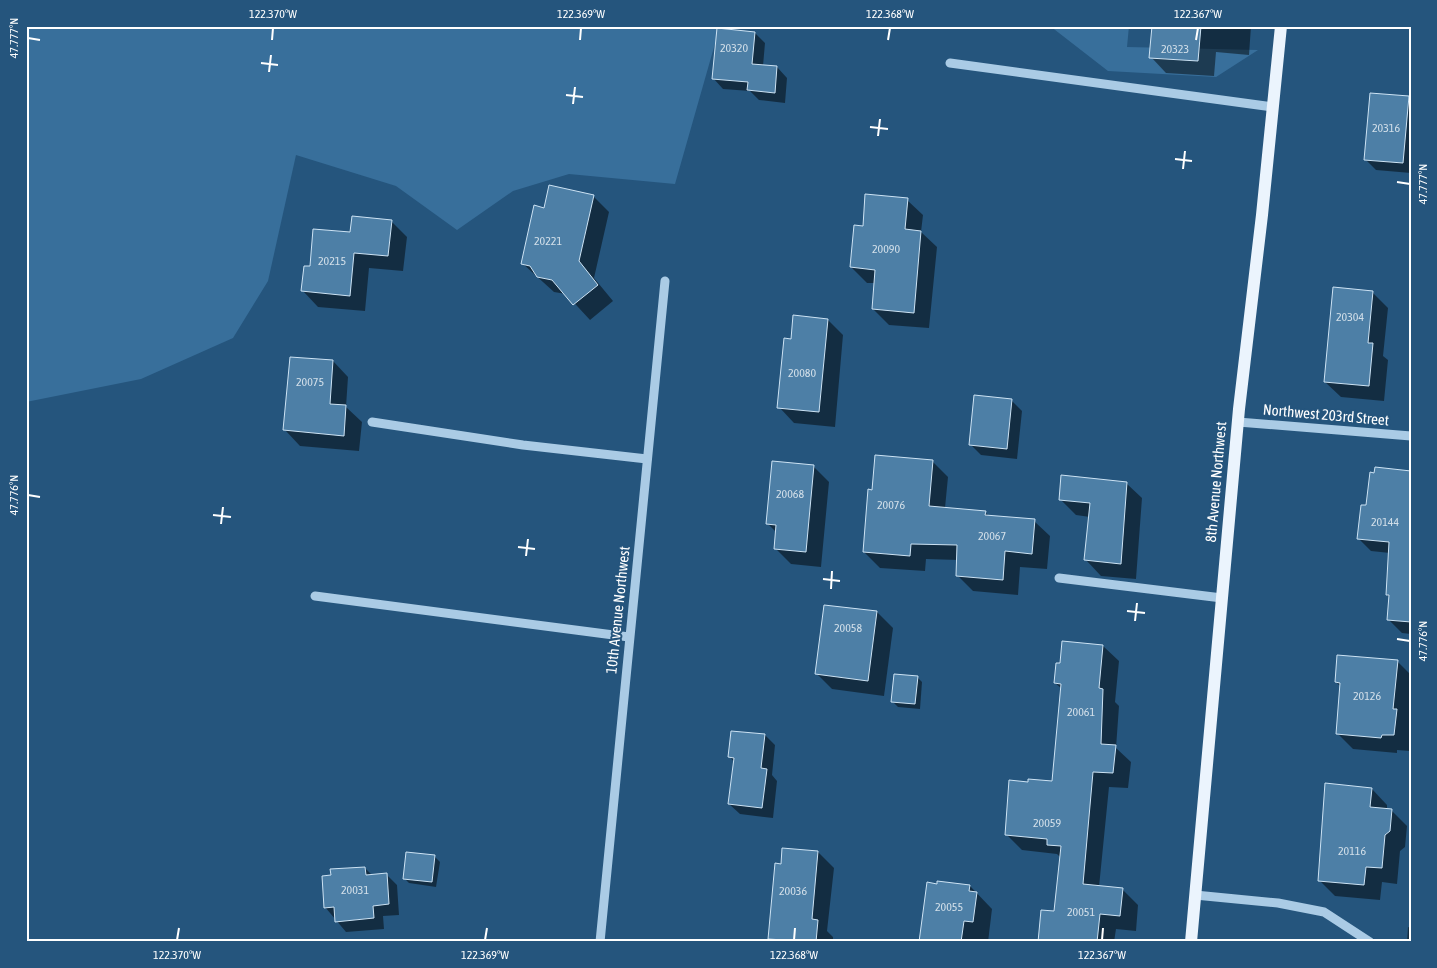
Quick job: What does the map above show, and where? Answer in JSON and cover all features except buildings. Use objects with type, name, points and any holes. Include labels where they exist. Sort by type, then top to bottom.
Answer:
[{"type":"main road","name":"8th Avenue Northwest","points":[[1191,942],[1238,422],[1273,107],[1280,26]]},
{"type":"street","points":[[950,63],[1273,107]]},
{"type":"street","name":"10th Avenue Northwest","points":[[600,942],[665,281]]},
{"type":"street","points":[[372,422],[523,445],[647,459]]},
{"type":"street","name":"Northwest 203rd Street","points":[[1238,422],[1411,436]]},
{"type":"street","points":[[1059,578],[1222,598]]},
{"type":"street","points":[[315,596],[629,637]]},
{"type":"street","points":[[1195,894],[1278,903],[1324,912],[1370,942]]},
{"type":"shaded area","points":[[26,26],[720,26],[675,184],[569,174],[513,191],[457,230],[396,186],[296,155],[268,281],[233,338],[141,379],[26,402]]},
{"type":"shaded area","points":[[1050,26],[1129,26],[1127,47],[1258,50],[1216,77],[1108,71]]}]
